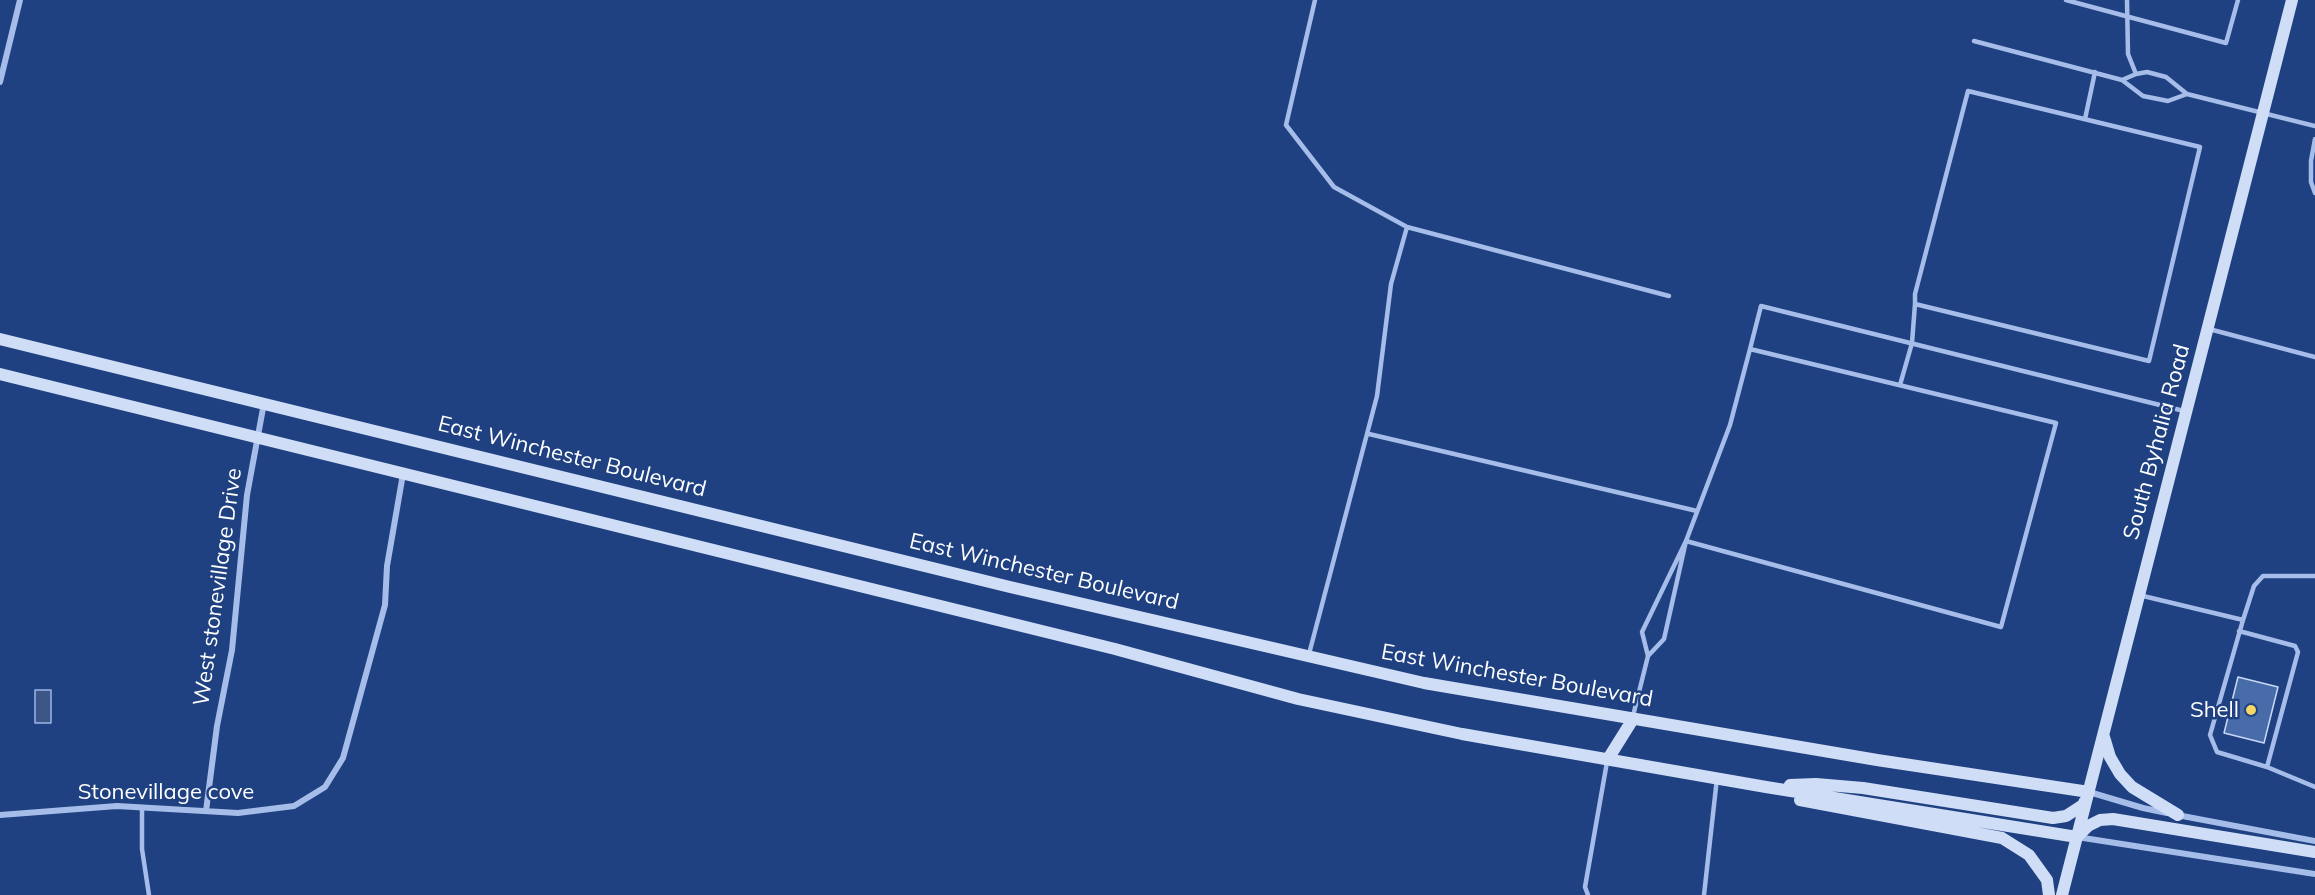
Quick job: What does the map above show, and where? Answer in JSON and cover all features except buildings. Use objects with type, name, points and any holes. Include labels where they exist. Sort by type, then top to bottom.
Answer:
[{"type":"main road","name":"South Byhalia Road","points":[[2062,895],[2209,329],[2291,0]]},
{"type":"main road","name":"East Winchester Boulevard","points":[[0,339],[987,581],[1424,683],[1632,719],[2090,792]]},
{"type":"main road","points":[[0,374],[1115,649],[1298,699],[1462,734],[1766,787],[2077,837],[2088,826],[2100,820],[2114,819],[2315,852]]},
{"type":"main road","points":[[1608,759],[1632,719]]},
{"type":"main road","points":[[2104,736],[2110,757],[2120,774],[2132,787],[2178,815]]},
{"type":"main road","points":[[1766,787],[1816,784],[1863,788],[2053,818],[2066,816],[2084,805],[2090,792]]},
{"type":"main road","points":[[1766,787],[1779,796],[2002,838],[2029,855],[2047,880],[2049,895]]},
{"type":"street","points":[[0,79],[20,0]]},
{"type":"street","name":"West stonevillage Drive","points":[[206,811],[217,726],[232,650],[247,495],[264,403]]},
{"type":"street","name":"Stonevillage cove","points":[[0,815],[117,806],[238,813],[294,806],[325,787],[343,758],[385,605],[387,566],[403,473]]},
{"type":"street","points":[[2090,792],[2146,809],[2315,841]]},
{"type":"street","points":[[2077,837],[2315,874]]},
{"type":"lane","points":[[1315,0],[1286,125],[1334,187],[1407,227],[1669,296]]},
{"type":"lane","points":[[2066,0],[2226,43],[2238,0]]},
{"type":"lane","points":[[2127,0],[2128,54],[2136,74]]},
{"type":"lane","points":[[1974,41],[2122,80],[2142,96],[2168,101],[2187,94]]},
{"type":"lane","points":[[2085,119],[2095,72]]},
{"type":"lane","points":[[2122,80],[2147,72],[2166,76],[2187,94],[2315,126]]},
{"type":"lane","points":[[1900,385],[1912,343],[1915,294],[1968,91],[2200,147],[2149,361],[1915,304]]},
{"type":"lane","points":[[2315,140],[2311,161],[2315,193]]},
{"type":"lane","points":[[1308,656],[1369,434],[1377,396],[1391,284],[1407,227]]},
{"type":"lane","points":[[1632,719],[1648,656],[1642,632],[1686,541],[1730,425],[1761,306],[2187,412]]},
{"type":"lane","points":[[2209,329],[2315,357]]},
{"type":"lane","points":[[1686,541],[2001,627],[2056,423],[1750,349]]},
{"type":"lane","points":[[1369,434],[1697,511]]},
{"type":"lane","points":[[1648,656],[1664,639],[1686,541]]},
{"type":"lane","points":[[2315,576],[2263,576],[2254,586],[2242,620],[2210,735],[2217,752],[2267,767],[2315,787]]},
{"type":"lane","points":[[2139,595],[2242,620]]},
{"type":"lane","points":[[2239,631],[2295,646],[2298,652],[2267,767]]},
{"type":"lane","points":[[1588,895],[1585,887],[1608,759]]},
{"type":"lane","points":[[1704,895],[1717,778]]},
{"type":"lane","points":[[142,807],[142,849],[149,895]]},
{"type":"water","points":[[35,690],[51,690],[51,723],[35,723]]},
{"type":"place","name":"Shell","points":[[2251,710]]}]
